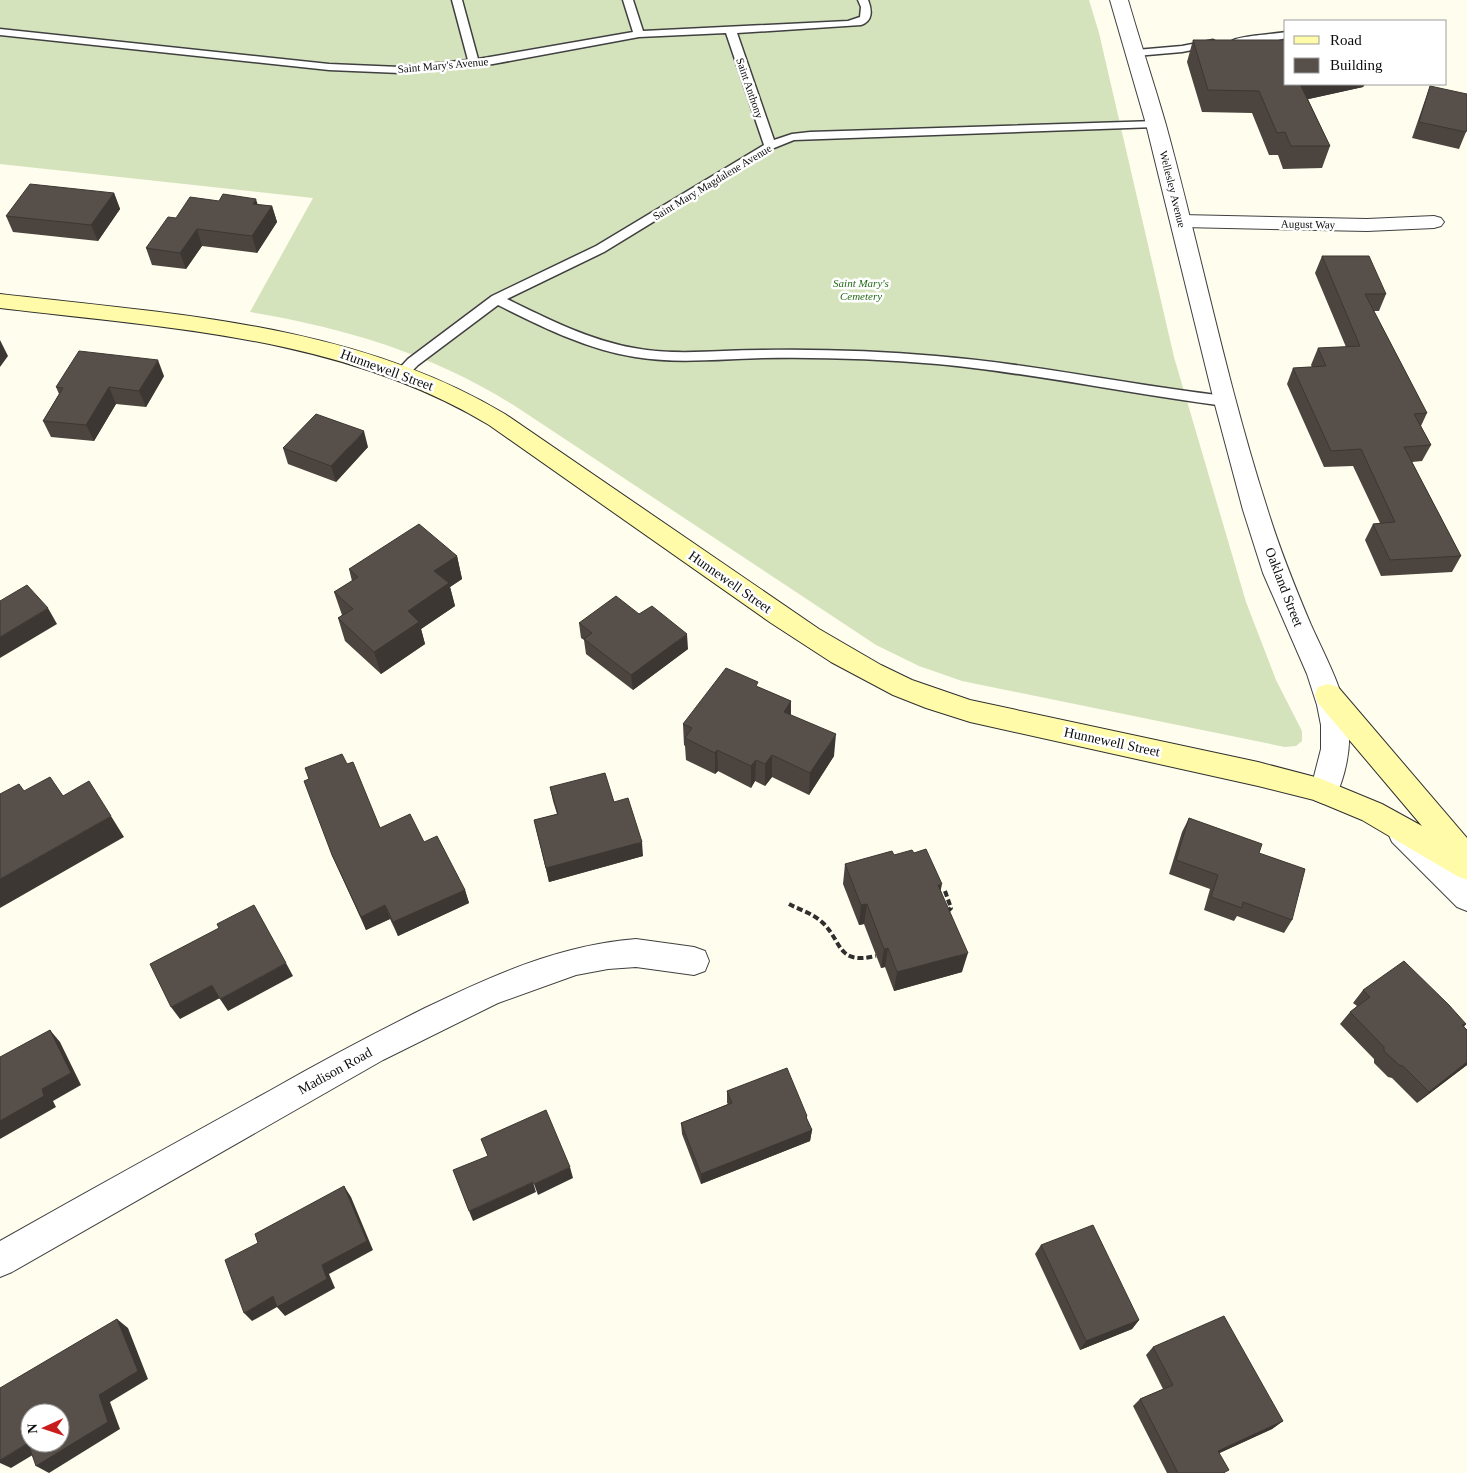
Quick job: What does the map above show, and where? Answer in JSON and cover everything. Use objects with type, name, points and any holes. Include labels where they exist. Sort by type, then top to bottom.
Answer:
[{"type":"main road","name":"Hunnewell Street","points":[[0,300],[269,336],[322,347],[402,373],[448,392],[506,425],[807,635],[844,658],[899,686],[938,702],[963,709],[1268,776],[1324,792],[1361,807],[1467,867]]},
{"type":"main road","points":[[1328,695],[1467,859]]},
{"type":"street","name":"Wellesley Avenue","points":[[1119,0],[1136,53],[1182,221],[1223,391]]},
{"type":"street","name":"August Way","points":[[1182,221],[1367,225],[1434,222]]},
{"type":"street","name":"Oakland Street","points":[[1223,391],[1255,510],[1276,573],[1328,695],[1334,716],[1336,738],[1324,792]]},
{"type":"street","points":[[1394,825],[1467,898]]},
{"type":"street","name":"Madison Road","points":[[0,1260],[372,1050],[487,993],[544,971],[576,961],[608,955],[636,953],[694,961]]},
{"type":"lane","points":[[457,0],[474,63]]},
{"type":"lane","points":[[628,0],[639,34]]},
{"type":"lane","name":"Saint Mary's Avenue","points":[[0,32],[329,68],[400,70],[474,63],[639,34],[861,22],[867,13],[863,0]]},
{"type":"lane","name":"Saint Anthony","points":[[730,29],[770,146]]},
{"type":"lane","points":[[1136,53],[1182,49],[1220,42],[1258,40],[1284,35]]},
{"type":"lane","name":"Saint Mary Magdalene Avenue","points":[[402,373],[413,362],[497,300],[600,249],[770,146],[792,137],[810,134],[1156,124]]},
{"type":"lane","points":[[497,300],[585,340],[638,354],[708,356],[828,353],[960,362],[1155,393],[1223,391]]},
{"type":"path","points":[[944,914],[952,908],[945,891]]},
{"type":"path","points":[[789,904],[815,916],[824,923],[839,948],[846,955],[857,959],[876,956]]},
{"type":"green space","name":"Saint Mary's Cemetery","points":[[0,0],[1089,0],[1099,33],[1174,357],[1246,602],[1276,680],[1302,731],[1302,741],[1296,746],[1285,747],[962,681],[919,666],[876,645],[487,389],[455,373],[389,346],[321,326],[250,312],[313,198],[0,164]]},
{"type":"building","points":[[1193,40],[1284,40],[1284,85],[1300,85],[1330,146],[1291,146],[1285,132],[1277,133],[1259,91],[1208,90]]},
{"type":"building","points":[[1430,86],[1467,94],[1466,132],[1419,122]]},
{"type":"building","points":[[30,184],[114,193],[91,225],[6,216]]},
{"type":"building","points":[[223,194],[256,199],[253,204],[272,206],[252,236],[197,229],[180,253],[146,248],[168,217],[176,218],[190,197],[219,201]]},
{"type":"building","points":[[1322,256],[1369,256],[1386,294],[1365,294],[1427,413],[1414,414],[1431,445],[1404,447],[1461,556],[1390,560],[1373,524],[1395,522],[1361,449],[1331,451],[1293,368],[1326,366],[1318,348],[1360,346]]},
{"type":"building","points":[[79,351],[158,360],[139,391],[109,387],[86,425],[43,421],[63,388],[56,387]]},
{"type":"building","points":[[316,414],[364,431],[331,466],[283,448]]},
{"type":"building","points":[[419,524],[457,556],[434,571],[449,583],[408,611],[419,622],[374,652],[338,618],[353,609],[334,592],[358,577],[349,569]]},
{"type":"building","points":[[27,585],[48,608],[0,637],[0,601]]},
{"type":"building","points":[[616,596],[639,614],[652,606],[687,634],[631,675],[584,639],[592,633],[579,623]]},
{"type":"building","points":[[726,668],[758,682],[756,686],[791,701],[784,712],[836,734],[810,773],[772,755],[765,764],[756,760],[751,766],[717,750],[715,753],[685,738],[692,728],[683,724]]},
{"type":"building","points":[[342,754],[347,764],[353,762],[380,828],[410,814],[424,842],[437,836],[465,890],[393,922],[385,905],[361,917],[332,855],[304,781],[309,779],[305,768]]},
{"type":"building","points":[[605,773],[614,802],[628,798],[642,842],[546,868],[534,820],[558,814],[550,787]]},
{"type":"building","points":[[50,777],[63,796],[89,781],[111,816],[0,879],[0,794],[19,784],[24,791]]},
{"type":"building","points":[[1189,818],[1262,844],[1259,853],[1305,869],[1292,920],[1243,902],[1242,908],[1211,897],[1218,875],[1176,860]]},
{"type":"building","points":[[926,849],[942,884],[938,885],[968,953],[897,972],[888,948],[884,949],[867,904],[861,905],[845,864],[892,851],[894,855],[912,850],[914,853]]},
{"type":"building","points":[[254,905],[286,963],[220,999],[212,985],[171,1007],[150,964],[219,928],[217,924]]},
{"type":"building","points":[[1404,961],[1466,1024],[1462,1025],[1467,1030],[1467,1062],[1429,1092],[1403,1066],[1399,1065],[1384,1051],[1384,1047],[1350,1012],[1370,997],[1363,990]]},
{"type":"building","points":[[50,1030],[71,1073],[42,1089],[44,1096],[0,1121],[0,1057]]},
{"type":"building","points":[[787,1068],[812,1130],[701,1174],[681,1123],[732,1103],[727,1091]]},
{"type":"building","points":[[546,1110],[570,1167],[469,1211],[453,1170],[488,1156],[481,1139]]},
{"type":"building","points":[[344,1186],[367,1241],[322,1265],[327,1279],[277,1307],[273,1296],[244,1313],[225,1260],[258,1243],[255,1234]]},
{"type":"building","points":[[1093,1225],[1139,1320],[1086,1341],[1041,1245]]},
{"type":"building","points":[[1224,1316],[1283,1421],[1218,1451],[1229,1470],[1223,1473],[1178,1473],[1140,1399],[1173,1385],[1153,1347]]},
{"type":"building","points":[[117,1319],[138,1371],[99,1395],[108,1422],[70,1445],[70,1403],[20,1403],[20,1448],[0,1460],[0,1388]]},
{"type":"building","points":[[31,1453],[57,1453],[36,1466]]}]
